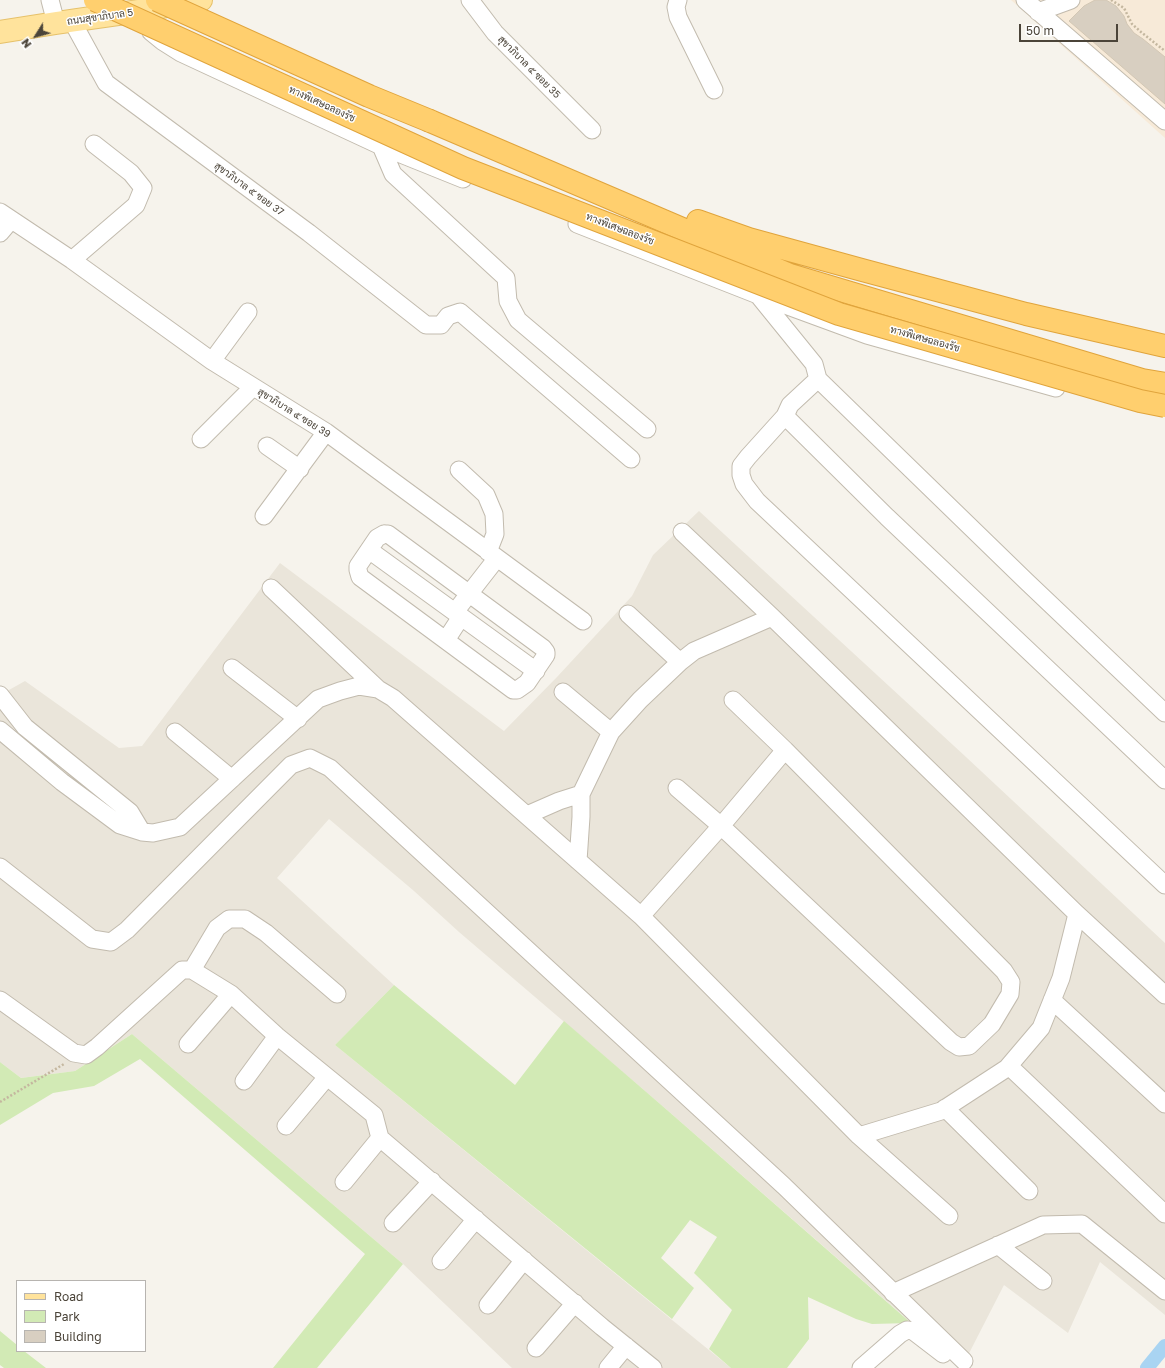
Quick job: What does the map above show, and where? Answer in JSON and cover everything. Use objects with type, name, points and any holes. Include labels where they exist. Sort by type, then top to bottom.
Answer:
[{"type":"highway","name":"ทางพิเศษฉลองรัช","points":[[95,0],[462,168],[832,311],[1140,401],[1165,406]]},
{"type":"highway","points":[[157,0],[369,96],[790,275],[1142,380],[1165,384]]},
{"type":"highway","points":[[534,166],[749,239],[1026,314],[1165,346]]},
{"type":"main road","name":"ถนนสุขาภิบาล 5","points":[[0,32],[139,11],[192,1]]},
{"type":"street","points":[[50,0],[64,22]]},
{"type":"street","name":"สุขาภิบาล ๕ ซอย 35","points":[[470,0],[496,33],[592,130]]},
{"type":"street","points":[[678,0],[676,7],[678,17],[714,90]]},
{"type":"street","points":[[1025,0],[1038,6],[1165,121]]},
{"type":"street","points":[[1038,6],[1043,3],[1064,2]]},
{"type":"street","points":[[139,11],[149,29],[162,41],[181,53],[381,146],[758,295],[867,335],[1129,408],[1165,416]]},
{"type":"street","name":"สุขาภิบาล ๕ ซอย 37","points":[[64,22],[106,83],[309,233],[426,325],[441,325],[448,316],[460,312],[631,459]]},
{"type":"street","points":[[72,260],[136,205],[143,188],[131,172],[94,144]]},
{"type":"street","points":[[381,146],[394,174],[506,278],[508,301],[518,320],[647,429]]},
{"type":"street","name":"สุขาภิบาล ๕ ซอย 39","points":[[4,221],[72,260],[212,361],[326,432],[583,621]]},
{"type":"street","points":[[758,295],[814,364],[818,379],[1020,576],[1165,713]]},
{"type":"street","points":[[212,361],[248,312]]},
{"type":"street","points":[[818,379],[790,405],[785,416],[741,466],[744,484],[757,501],[1165,885]]},
{"type":"street","points":[[201,439],[253,387]]},
{"type":"street","points":[[785,416],[887,518],[1165,780]]},
{"type":"street","points":[[264,516],[326,432]]},
{"type":"street","points":[[268,446],[300,469]]},
{"type":"street","points":[[446,640],[459,620],[460,616],[458,608],[470,593],[492,555],[495,534],[494,514],[486,495],[459,470]]},
{"type":"street","points":[[682,532],[772,617],[1077,914],[1165,995]]},
{"type":"street","points":[[384,534],[388,534],[543,648],[546,652],[546,656],[527,683],[517,690],[513,690],[360,576],[358,566],[369,550],[377,538],[384,534]]},
{"type":"street","points":[[369,550],[536,671]]},
{"type":"street","points":[[271,588],[378,689],[393,698],[641,916],[860,1136],[949,1216]]},
{"type":"street","points":[[628,614],[680,662]]},
{"type":"street","points":[[578,861],[581,794],[611,732],[640,700],[680,662],[694,651],[772,617]]},
{"type":"street","points":[[232,668],[298,719]]},
{"type":"street","points":[[24,728],[6,736],[62,782],[120,825],[142,832],[153,833],[180,827],[318,700],[340,691],[359,686],[378,689]]},
{"type":"street","points":[[563,692],[611,732]]},
{"type":"street","points":[[0,695],[24,728],[74,766],[130,812],[142,832]]},
{"type":"street","points":[[677,788],[721,826],[951,1042],[959,1047],[969,1046],[992,1024],[1010,994],[1011,982],[1004,971],[785,750],[733,700]]},
{"type":"street","points":[[175,732],[232,779]]},
{"type":"street","points":[[641,916],[721,826],[785,750]]},
{"type":"street","points":[[0,867],[92,939],[111,942],[127,930],[291,765],[310,758],[330,768],[784,1186],[964,1365]]},
{"type":"street","points":[[62,782],[74,766]]},
{"type":"street","points":[[527,815],[581,794]]},
{"type":"street","points":[[860,1136],[941,1111],[1009,1066],[1040,1028],[1061,978],[1077,914]]},
{"type":"street","points":[[192,970],[217,928],[229,919],[245,919],[266,934],[337,994]]},
{"type":"street","points":[[0,1000],[74,1053],[86,1055],[97,1048],[182,970],[192,970],[231,994],[276,1036],[374,1115],[380,1138],[653,1368]]},
{"type":"street","points":[[188,1044],[231,994]]},
{"type":"street","points":[[1052,1000],[1165,1104]]},
{"type":"street","points":[[244,1081],[276,1036]]},
{"type":"street","points":[[1009,1066],[1165,1214]]},
{"type":"street","points":[[286,1126],[327,1077]]},
{"type":"street","points":[[945,1108],[1029,1191]]},
{"type":"street","points":[[344,1182],[380,1138]]},
{"type":"street","points":[[392,1223],[432,1181]]},
{"type":"street","points":[[441,1261],[476,1219]]},
{"type":"street","points":[[893,1293],[1043,1225],[1082,1224],[1165,1292]]},
{"type":"street","points":[[998,1245],[1042,1281]]},
{"type":"street","points":[[488,1305],[524,1260]]},
{"type":"street","points":[[536,1348],[575,1303]]},
{"type":"street","points":[[861,1368],[900,1334],[907,1330],[913,1331],[964,1365]]},
{"type":"street","points":[[608,1368],[626,1346]]},
{"type":"path","points":[[1111,0],[1124,8],[1132,24],[1165,51]]},
{"type":"path","points":[[0,1102],[69,1061],[74,1053]]},
{"type":"shaded area","points":[[1011,0],[1165,0],[1165,138]]},
{"type":"shaded area","points":[[699,511],[1165,943],[1165,1315],[1100,1262],[1068,1333],[1004,1285],[962,1367],[659,1103],[329,819],[277,878],[394,985],[335,1045],[731,1368],[512,1368],[403,1264],[132,1034],[75,1071],[21,1078],[0,1062],[0,695],[25,681],[119,748],[142,746],[280,563],[504,731],[557,677],[632,596],[653,555]]},
{"type":"green space","points":[[394,985],[515,1085],[564,1021],[911,1323],[872,1324],[856,1319],[808,1297],[809,1339],[787,1368],[731,1368],[709,1349],[732,1310],[694,1273],[717,1237],[690,1220],[661,1258],[694,1288],[672,1319],[335,1045]]},
{"type":"green space","points":[[132,1034],[403,1264],[317,1368],[273,1368],[365,1254],[140,1059],[94,1086],[53,1093],[0,1125],[0,1062],[21,1078],[75,1071]]},
{"type":"green space","points":[[0,1331],[16,1344],[16,1352],[25,1352],[46,1368],[4,1368],[0,1365]]},
{"type":"building","points":[[1095,0],[1106,0],[1116,6],[1134,33],[1165,57],[1165,104],[1069,21],[1084,6]]},
{"type":"waterway","points":[[1147,1368],[1165,1346]]}]
